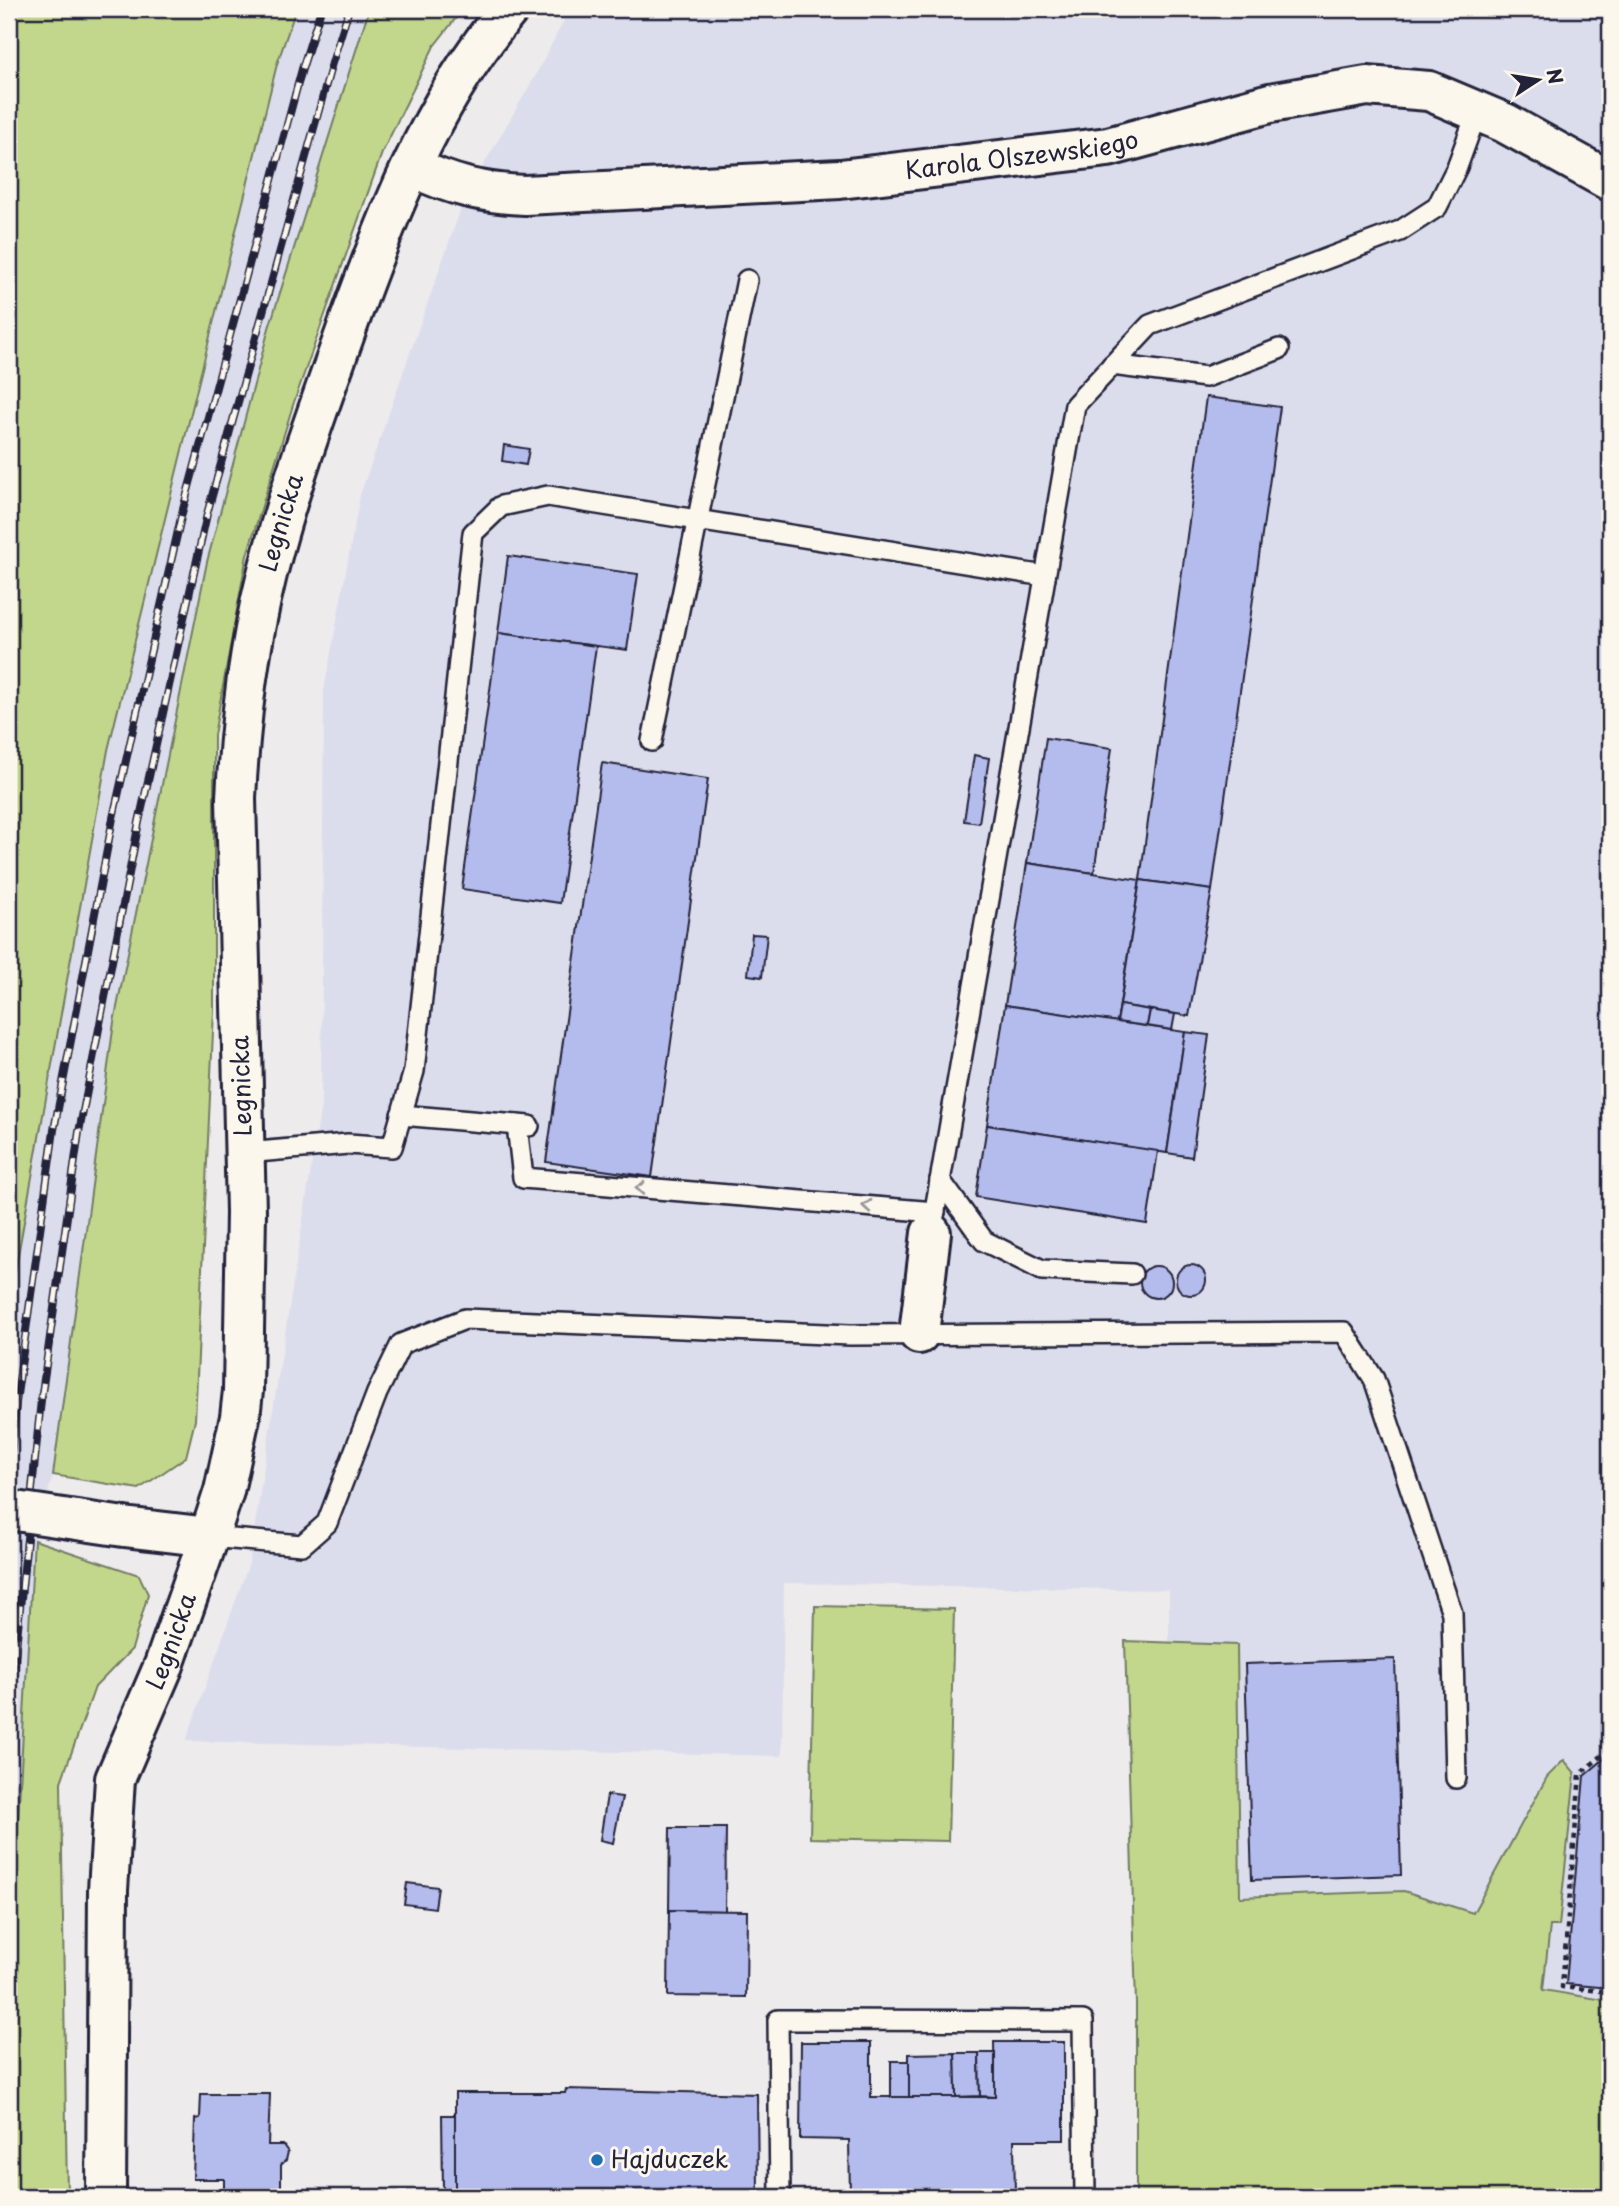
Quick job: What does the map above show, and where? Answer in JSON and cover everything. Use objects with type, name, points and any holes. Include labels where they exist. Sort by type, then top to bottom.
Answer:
[{"type":"street","name":"Legnicka","points":[[107,2197],[108,1890],[115,1779],[164,1665],[209,1537],[229,1468],[243,1391],[245,1153],[236,798],[247,670],[273,549],[305,446],[382,232],[436,119],[486,37],[509,9]]},
{"type":"street","name":"Karola Olszewskiego","points":[[412,167],[458,187],[513,194],[840,179],[1108,147],[1270,103],[1367,86],[1429,91],[1504,123],[1610,181]]},
{"type":"street","points":[[919,1334],[933,1222]]},
{"type":"street","points":[[9,1510],[209,1537]]},
{"type":"lane","points":[[401,1115],[524,1126],[523,1178],[933,1222],[1075,405],[1150,326],[1400,231],[1437,206],[1457,167],[1477,112]]},
{"type":"lane","points":[[652,741],[747,280]]},
{"type":"lane","points":[[1112,365],[1206,377],[1279,349]]},
{"type":"lane","points":[[245,1153],[348,1144],[392,1147],[414,1071],[473,533],[501,506],[548,496],[1045,576]]},
{"type":"lane","points":[[940,1180],[984,1241],[1042,1270],[1132,1274]]},
{"type":"lane","points":[[209,1537],[302,1545],[327,1523],[377,1393],[401,1344],[465,1319],[850,1335],[1344,1332],[1374,1379],[1452,1613],[1456,1778]]},
{"type":"lane","points":[[780,2197],[778,2020],[1083,2021],[1084,2197]]},
{"type":"path","points":[[1610,1749],[1580,1774],[1562,1987],[1610,1992]]},
{"type":"shaded area","points":[[296,9],[369,9],[269,328],[207,562],[114,1022],[53,1475],[34,1540],[9,1978],[9,1306],[108,750],[277,64]]},
{"type":"shaded area","points":[[570,9],[1610,9],[1610,2197],[1169,1972],[1169,1590],[784,1583],[782,1756],[186,1741],[249,1563],[321,1105],[324,691],[360,495],[465,197],[534,78]]},
{"type":"green space","points":[[9,9],[296,9],[277,64],[108,750],[9,1306]]},
{"type":"green space","points":[[369,9],[463,9],[434,46],[382,153],[293,405],[247,555],[214,735],[214,1010],[195,1420],[186,1457],[139,1489],[53,1475],[114,1022],[207,562],[269,328]]},
{"type":"green space","points":[[34,1540],[139,1575],[148,1594],[132,1649],[95,1687],[61,1782],[67,2197],[9,2197],[9,1978]]},
{"type":"green space","points":[[815,1606],[954,1609],[948,1841],[810,1838]]},
{"type":"green space","points":[[1125,1641],[1237,1645],[1240,1897],[1404,1891],[1473,1913],[1547,1777],[1564,1760],[1575,1773],[1559,1926],[1550,1926],[1543,1990],[1610,2001],[1610,2197],[1136,2197],[1136,2004]]},
{"type":"building","points":[[1206,397],[1280,407],[1212,890],[1140,880]]},
{"type":"building","points":[[504,445],[529,449],[526,465],[502,461]]},
{"type":"building","points":[[508,556],[638,574],[627,650],[498,633]]},
{"type":"building","points":[[498,633],[596,646],[560,903],[462,889]]},
{"type":"building","points":[[1046,738],[1112,748],[1094,873],[1027,863]]},
{"type":"building","points":[[974,755],[989,758],[979,823],[964,821]]},
{"type":"building","points":[[602,763],[708,779],[652,1177],[546,1162]]},
{"type":"building","points":[[1027,863],[1140,880],[1117,1022],[1005,1005]]},
{"type":"building","points":[[1140,880],[1212,890],[1189,1016],[1120,1005]]},
{"type":"building","points":[[752,934],[767,935],[762,977],[748,975]]},
{"type":"building","points":[[1005,1005],[1185,1032],[1167,1153],[987,1125]]},
{"type":"building","points":[[1120,1005],[1150,1010],[1147,1026],[1117,1022]]},
{"type":"building","points":[[1150,1010],[1175,1014],[1172,1030],[1147,1026]]},
{"type":"building","points":[[1185,1032],[1209,1035],[1192,1157],[1167,1153]]},
{"type":"building","points":[[987,1125],[1158,1151],[1147,1224],[976,1197]]},
{"type":"building","points":[[1191,1265],[1202,1269],[1206,1280],[1202,1291],[1191,1295],[1180,1291],[1176,1280],[1180,1269]]},
{"type":"building","points":[[1156,1266],[1167,1271],[1172,1282],[1167,1293],[1156,1298],[1145,1293],[1140,1282],[1145,1271]]},
{"type":"building","points":[[1395,1659],[1401,1875],[1252,1880],[1245,1664]]},
{"type":"building","points":[[1610,1754],[1610,1988],[1566,1984],[1584,1776]]},
{"type":"building","points":[[607,1795],[622,1797],[613,1843],[600,1840]]},
{"type":"building","points":[[670,1828],[726,1828],[725,1911],[669,1910]]},
{"type":"building","points":[[407,1883],[438,1887],[435,1908],[404,1904]]},
{"type":"building","points":[[669,1910],[747,1911],[746,1997],[668,1996]]},
{"type":"building","points":[[801,2042],[871,2042],[871,2097],[995,2097],[994,2042],[1064,2042],[1064,2140],[1014,2140],[1015,2195],[850,2196],[849,2140],[800,2139]]},
{"type":"building","points":[[955,2053],[979,2053],[980,2096],[956,2097]]},
{"type":"building","points":[[955,2053],[956,2097],[909,2097],[909,2054]]},
{"type":"building","points":[[979,2053],[995,2053],[995,2097],[980,2096]]},
{"type":"building","points":[[891,2061],[909,2061],[909,2097],[891,2097]]},
{"type":"building","points":[[566,2089],[757,2094],[758,2194],[565,2197],[564,2194],[455,2192],[455,2093],[565,2093]]},
{"type":"building","points":[[201,2094],[270,2094],[268,2145],[283,2145],[288,2152],[281,2165],[281,2194],[224,2193],[224,2179],[193,2179],[195,2119],[200,2118]]},
{"type":"building","points":[[442,2115],[455,2115],[455,2189],[443,2189]]},
{"type":"railway","points":[[9,1476],[16,1402],[54,1130],[113,818],[182,513],[302,69],[321,9]]},
{"type":"railway","points":[[9,1717],[41,1400],[79,1132],[139,822],[207,514],[349,9]]},
{"type":"place","name":"Hajduczek","points":[[597,2160]]}]
